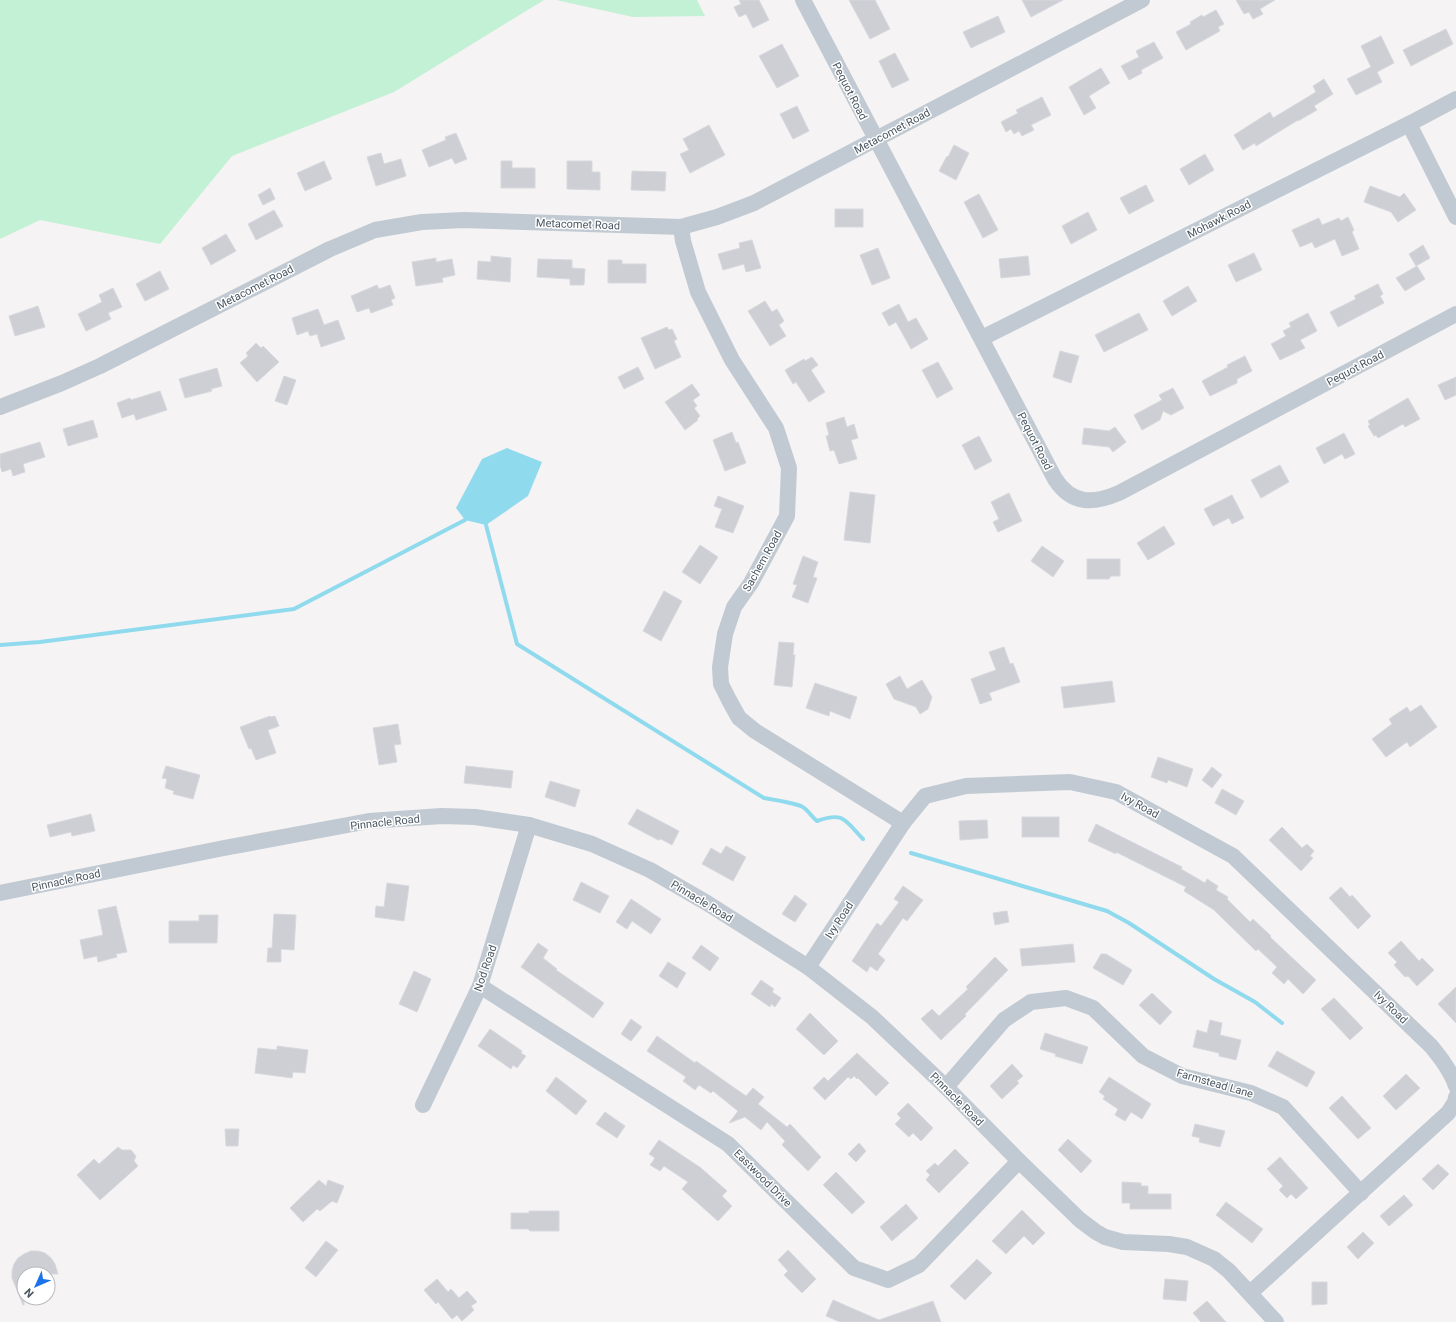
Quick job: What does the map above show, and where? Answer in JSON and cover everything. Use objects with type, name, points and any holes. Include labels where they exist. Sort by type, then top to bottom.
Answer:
[{"type":"street","name":"Pequot Road","points":[[803,0],[1057,483],[1070,495],[1093,501],[1102,500],[1119,493],[1456,314]]},
{"type":"street","name":"Metacomet Road","points":[[0,407],[62,383],[100,366],[330,249],[375,230],[422,222],[464,220],[681,227],[717,217],[754,203],[1142,0]]},
{"type":"street","name":"Mohawk Road","points":[[982,338],[1456,99]]},
{"type":"street","points":[[1409,124],[1456,217]]},
{"type":"street","name":"Sachem Road","points":[[681,227],[683,241],[698,292],[732,360],[776,428],[789,468],[787,516],[751,583],[734,607],[725,634],[720,667],[721,684],[739,718],[755,731],[902,823]]},
{"type":"street","name":"Ivy Road","points":[[808,967],[902,823],[925,796],[966,786],[1070,782],[1116,792],[1233,856],[1431,1046],[1444,1062],[1456,1086]]},
{"type":"street","name":"Pinnacle Road","points":[[0,894],[224,848],[369,822],[442,816],[475,817],[529,825],[592,844],[650,870],[707,903],[808,967],[872,1018],[946,1087],[1080,1220],[1096,1232],[1105,1237],[1123,1242],[1168,1244],[1187,1247],[1214,1259],[1229,1271],[1276,1322]]},
{"type":"street","name":"Nod Road","points":[[423,1105],[480,986],[529,825]]},
{"type":"street","name":"Eastwood Drive","points":[[480,986],[728,1144],[854,1268],[888,1280],[919,1265],[1019,1161]]},
{"type":"street","name":"Farmstead Lane","points":[[946,1087],[1004,1020],[1031,1002],[1066,998],[1093,1008],[1143,1056],[1182,1076],[1251,1093],[1283,1107],[1360,1193]]},
{"type":"street","points":[[1250,1293],[1448,1113],[1455,1102],[1456,1097]]},
{"type":"green space","points":[[0,0],[544,0],[394,92],[232,156],[160,244],[40,220],[0,239]]},
{"type":"green space","points":[[556,0],[697,0],[705,16],[633,17]]},
{"type":"water","points":[[507,448],[542,462],[528,496],[486,525],[465,520],[456,508],[482,459]]},
{"type":"building","points":[[739,0],[759,0],[769,20],[753,28],[746,14],[739,17],[734,7],[741,4]]},
{"type":"building","points":[[849,0],[875,0],[890,29],[870,39]]},
{"type":"building","points":[[1022,0],[1063,0],[1031,17]]},
{"type":"building","points":[[1236,0],[1275,0],[1260,9],[1263,14],[1253,19],[1249,12],[1244,14]]},
{"type":"building","points":[[1216,10],[1224,24],[1218,27],[1220,31],[1186,50],[1176,32],[1191,24],[1190,22],[1202,15],[1203,17]]},
{"type":"building","points":[[998,16],[1005,32],[971,48],[963,32]]},
{"type":"building","points":[[1446,29],[1453,44],[1411,66],[1403,50]]},
{"type":"building","points":[[1381,36],[1394,63],[1377,72],[1382,82],[1356,95],[1347,79],[1371,67],[1361,46]]},
{"type":"building","points":[[1154,42],[1163,58],[1141,70],[1142,73],[1129,80],[1121,66],[1139,57],[1136,51]]},
{"type":"building","points":[[782,44],[799,76],[777,88],[759,56]]},
{"type":"building","points":[[895,53],[909,80],[892,88],[879,61]]},
{"type":"building","points":[[1101,68],[1110,83],[1089,96],[1096,108],[1084,115],[1069,87]]},
{"type":"building","points":[[1324,79],[1333,94],[1314,106],[1317,110],[1256,146],[1255,143],[1243,150],[1234,135],[1270,112],[1273,118],[1316,92],[1313,86]]},
{"type":"building","points":[[1042,97],[1051,115],[1031,125],[1034,130],[1022,136],[1019,131],[1014,134],[1011,129],[1006,132],[1001,122],[1018,113],[1016,110]]},
{"type":"building","points":[[797,106],[809,131],[793,139],[780,114]]},
{"type":"building","points":[[709,125],[725,155],[690,173],[680,154],[689,150],[683,139]]},
{"type":"building","points":[[456,133],[467,159],[455,164],[452,158],[429,167],[422,150],[446,140],[445,137]]},
{"type":"building","points":[[954,145],[969,153],[956,180],[939,171]]},
{"type":"building","points":[[381,153],[384,164],[401,159],[406,176],[376,186],[367,157]]},
{"type":"building","points":[[1205,154],[1214,170],[1189,185],[1180,169]]},
{"type":"building","points":[[324,161],[332,179],[305,191],[297,173]]},
{"type":"building","points":[[501,161],[512,161],[512,168],[535,168],[535,188],[501,188]]},
{"type":"building","points":[[567,161],[592,161],[592,172],[600,172],[600,190],[567,189]]},
{"type":"building","points":[[632,171],[666,172],[665,191],[631,190]]},
{"type":"building","points":[[1146,185],[1154,201],[1129,214],[1120,198]]},
{"type":"building","points":[[1370,186],[1400,197],[1404,193],[1416,210],[1398,222],[1391,212],[1364,202]]},
{"type":"building","points":[[270,188],[275,199],[263,205],[258,195]]},
{"type":"building","points":[[979,194],[998,230],[983,238],[964,202]]},
{"type":"building","points":[[835,209],[863,209],[863,227],[835,227]]},
{"type":"building","points":[[274,210],[283,226],[256,240],[248,224]]},
{"type":"building","points":[[1088,212],[1097,230],[1071,244],[1062,226]]},
{"type":"building","points":[[1348,217],[1354,230],[1352,232],[1359,249],[1342,256],[1335,239],[1315,248],[1312,242],[1300,247],[1292,230],[1319,218],[1322,225],[1339,218],[1341,221]]},
{"type":"building","points":[[226,234],[236,251],[211,265],[202,248]]},
{"type":"building","points":[[752,240],[761,268],[746,272],[744,264],[723,270],[718,254],[740,248],[739,243]]},
{"type":"building","points":[[1423,245],[1430,258],[1416,266],[1409,254]]},
{"type":"building","points":[[878,248],[890,278],[872,285],[860,255]]},
{"type":"building","points":[[1254,253],[1262,270],[1236,282],[1228,265]]},
{"type":"building","points":[[491,256],[511,258],[510,282],[477,279],[478,261],[491,262]]},
{"type":"building","points":[[1028,256],[1030,275],[1001,278],[999,259]]},
{"type":"building","points":[[436,258],[436,262],[452,259],[455,275],[442,278],[443,282],[416,286],[412,262]]},
{"type":"building","points":[[538,259],[572,260],[572,268],[585,269],[584,285],[570,285],[570,279],[537,277]]},
{"type":"building","points":[[608,260],[622,260],[622,264],[646,264],[646,283],[608,283]]},
{"type":"building","points":[[1417,266],[1425,279],[1405,291],[1396,278]]},
{"type":"building","points":[[160,271],[169,289],[145,301],[136,284]]},
{"type":"building","points":[[1378,284],[1383,294],[1380,296],[1384,303],[1338,327],[1330,312],[1356,299],[1354,296]]},
{"type":"building","points":[[377,285],[379,289],[390,285],[395,298],[391,300],[393,305],[371,313],[369,308],[357,312],[351,296]]},
{"type":"building","points":[[1188,286],[1197,301],[1172,316],[1163,301]]},
{"type":"building","points":[[113,288],[122,307],[108,313],[111,319],[86,331],[78,314],[102,302],[99,295]]},
{"type":"building","points":[[765,301],[772,312],[777,309],[784,321],[779,325],[786,336],[770,346],[748,311]]},
{"type":"building","points":[[899,304],[908,322],[916,318],[928,339],[911,349],[896,322],[889,326],[882,313]]},
{"type":"building","points":[[38,306],[45,327],[15,336],[9,316]]},
{"type":"building","points":[[318,309],[324,325],[338,320],[345,339],[321,347],[317,334],[310,336],[308,331],[297,335],[292,318]]},
{"type":"building","points":[[1139,313],[1148,330],[1104,352],[1095,335]]},
{"type":"building","points":[[1308,313],[1317,331],[1300,340],[1305,348],[1280,360],[1271,344],[1286,336],[1283,331],[1291,327],[1289,323]]},
{"type":"building","points":[[667,327],[669,330],[672,329],[677,339],[674,341],[681,357],[655,369],[641,338]]},
{"type":"building","points":[[256,343],[261,348],[263,346],[279,362],[257,382],[240,363],[248,356],[246,353]]},
{"type":"building","points":[[1060,351],[1079,356],[1071,383],[1053,377]]},
{"type":"building","points":[[1245,356],[1252,371],[1237,379],[1237,383],[1210,396],[1202,381],[1228,367],[1227,365]]},
{"type":"building","points":[[812,357],[818,365],[811,370],[825,392],[809,402],[796,382],[793,384],[785,370],[804,359],[805,361]]},
{"type":"building","points":[[938,362],[953,389],[937,398],[922,370]]},
{"type":"building","points":[[638,367],[644,379],[624,389],[618,377]]},
{"type":"building","points":[[217,368],[222,386],[211,389],[212,391],[185,398],[179,379]]},
{"type":"building","points":[[284,376],[296,380],[287,405],[275,401]]},
{"type":"building","points":[[1456,377],[1456,395],[1445,400],[1438,385]]},
{"type":"building","points":[[692,384],[700,395],[693,400],[697,406],[694,408],[700,416],[697,419],[698,420],[685,430],[665,402]]},
{"type":"building","points":[[1173,388],[1184,408],[1171,415],[1163,411],[1160,420],[1142,430],[1134,415],[1162,400],[1159,395]]},
{"type":"building","points":[[160,391],[167,410],[136,420],[134,414],[122,418],[117,403],[130,398],[131,400]]},
{"type":"building","points":[[1408,398],[1420,419],[1405,427],[1403,424],[1378,438],[1376,435],[1374,436],[1368,426],[1370,425],[1368,421]]},
{"type":"building","points":[[844,417],[847,427],[854,424],[858,438],[851,440],[857,459],[839,464],[834,450],[830,451],[826,436],[829,435],[826,423]]},
{"type":"building","points":[[93,420],[98,437],[68,446],[63,429]]},
{"type":"building","points":[[1115,427],[1126,442],[1113,452],[1109,447],[1082,444],[1084,428],[1109,431]]},
{"type":"building","points":[[732,432],[736,443],[738,442],[746,463],[725,471],[713,440]]},
{"type":"building","points":[[1344,433],[1355,454],[1345,459],[1342,454],[1324,464],[1316,448]]},
{"type":"building","points":[[979,436],[992,461],[975,470],[962,445]]},
{"type":"building","points":[[40,442],[45,457],[23,464],[25,472],[13,476],[11,469],[2,472],[0,465],[0,454]]},
{"type":"building","points":[[1280,465],[1289,482],[1261,498],[1251,480]]},
{"type":"building","points":[[850,492],[875,495],[870,543],[844,540]]},
{"type":"building","points":[[1009,493],[1022,521],[998,532],[993,522],[999,519],[991,502]]},
{"type":"building","points":[[1232,495],[1244,518],[1232,524],[1229,518],[1213,526],[1204,509]]},
{"type":"building","points":[[718,496],[744,506],[733,533],[715,527],[722,509],[714,506]]},
{"type":"building","points":[[1164,526],[1175,544],[1148,560],[1137,543]]},
{"type":"building","points":[[700,545],[718,557],[700,584],[682,572]]},
{"type":"building","points":[[1042,546],[1064,561],[1053,577],[1031,561]]},
{"type":"building","points":[[803,556],[818,562],[813,577],[817,578],[808,603],[792,597],[797,585],[793,584]]},
{"type":"building","points":[[1087,559],[1120,559],[1120,576],[1111,576],[1109,579],[1087,579]]},
{"type":"building","points":[[664,591],[682,601],[661,641],[643,631]]},
{"type":"building","points":[[779,642],[794,643],[793,655],[795,655],[792,687],[774,685]]},
{"type":"building","points":[[1004,647],[1010,664],[1013,663],[1020,682],[989,693],[992,700],[980,704],[971,679],[996,670],[989,652]]},
{"type":"building","points":[[900,676],[907,689],[922,680],[932,697],[928,709],[920,714],[916,707],[894,699],[886,684]]},
{"type":"building","points":[[1112,681],[1115,702],[1064,708],[1061,687]]},
{"type":"building","points":[[815,683],[857,697],[850,719],[830,711],[829,716],[806,708]]},
{"type":"building","points":[[1421,705],[1437,727],[1410,747],[1407,742],[1386,757],[1372,739],[1392,724],[1389,719],[1407,707],[1410,712]]},
{"type":"building","points":[[270,716],[275,716],[279,726],[268,730],[276,753],[256,760],[251,748],[249,749],[240,727]]},
{"type":"building","points":[[398,724],[401,744],[394,745],[397,762],[379,765],[373,728]]},
{"type":"building","points":[[1158,757],[1193,769],[1187,787],[1168,780],[1167,783],[1151,777]]},
{"type":"building","points":[[166,766],[200,775],[193,799],[173,794],[174,791],[165,788],[167,779],[162,778]]},
{"type":"building","points":[[466,766],[513,771],[511,788],[464,783]]},
{"type":"building","points":[[1212,767],[1222,775],[1212,788],[1202,780]]},
{"type":"building","points":[[550,781],[580,790],[575,807],[545,797]]},
{"type":"building","points":[[1222,789],[1244,801],[1236,815],[1215,803]]},
{"type":"building","points":[[637,809],[679,831],[672,845],[661,839],[658,840],[628,824]]},
{"type":"building","points":[[91,814],[95,831],[72,836],[71,832],[50,837],[47,825]]},
{"type":"building","points":[[1022,817],[1059,817],[1059,837],[1022,837]]},
{"type":"building","points":[[987,820],[988,838],[960,840],[959,821]]},
{"type":"building","points":[[1096,824],[1182,867],[1181,869],[1205,883],[1207,879],[1218,886],[1216,890],[1228,897],[1227,899],[1250,922],[1253,919],[1316,980],[1303,994],[1288,979],[1284,984],[1272,973],[1277,967],[1258,949],[1256,951],[1214,910],[1184,891],[1186,887],[1116,852],[1116,854],[1088,841]]},
{"type":"building","points":[[1282,827],[1302,848],[1307,844],[1314,851],[1310,856],[1313,858],[1301,871],[1269,840]]},
{"type":"building","points":[[726,846],[746,857],[733,881],[702,864],[711,848],[721,854]]},
{"type":"building","points":[[581,882],[609,896],[600,913],[573,900]]},
{"type":"building","points":[[387,883],[409,886],[404,921],[375,917],[376,906],[384,907]]},
{"type":"building","points":[[903,886],[923,900],[907,921],[903,918],[878,954],[885,960],[877,971],[870,966],[867,972],[852,961],[877,923],[881,926],[899,902],[894,899]]},
{"type":"building","points":[[1341,887],[1350,897],[1352,895],[1371,916],[1358,929],[1329,898]]},
{"type":"building","points":[[795,895],[807,904],[795,922],[782,914]]},
{"type":"building","points":[[631,899],[661,919],[651,934],[632,921],[627,929],[616,922]]},
{"type":"building","points":[[116,906],[127,952],[116,954],[117,957],[98,962],[97,956],[84,959],[80,940],[103,935],[98,910]]},
{"type":"building","points":[[1007,911],[1009,922],[995,925],[993,913]]},
{"type":"building","points":[[274,914],[296,915],[294,950],[281,949],[281,962],[267,962],[268,948],[272,948]]},
{"type":"building","points":[[199,915],[218,915],[217,943],[169,943],[169,921],[199,921]]},
{"type":"building","points":[[1401,941],[1419,961],[1422,958],[1434,970],[1417,986],[1408,976],[1405,977],[1394,965],[1397,962],[1388,953]]},
{"type":"building","points":[[538,943],[548,950],[543,958],[557,969],[556,970],[604,1003],[593,1018],[521,967]]},
{"type":"building","points":[[1073,944],[1075,962],[1022,966],[1020,949]]},
{"type":"building","points":[[701,945],[719,958],[710,971],[692,958]]},
{"type":"building","points":[[1101,954],[1106,954],[1132,970],[1123,985],[1093,968]]},
{"type":"building","points":[[995,957],[1008,970],[965,1014],[966,1016],[941,1040],[921,1019],[932,1009],[939,1016],[968,989],[966,987]]},
{"type":"building","points":[[668,962],[686,973],[677,988],[659,976]]},
{"type":"building","points":[[414,971],[431,979],[417,1012],[399,1004]]},
{"type":"building","points":[[761,980],[774,989],[772,992],[781,998],[775,1007],[771,1004],[770,1007],[751,994]]},
{"type":"building","points":[[1456,987],[1456,1023],[1438,1004]]},
{"type":"building","points":[[1152,993],[1172,1012],[1160,1025],[1139,1005]]},
{"type":"building","points":[[1334,998],[1363,1028],[1350,1040],[1321,1009]]},
{"type":"building","points":[[810,1013],[838,1041],[824,1055],[796,1029]]},
{"type":"building","points":[[631,1019],[642,1027],[631,1041],[621,1034]]},
{"type":"building","points":[[1210,1020],[1222,1023],[1220,1035],[1241,1040],[1236,1060],[1219,1056],[1219,1053],[1193,1047],[1197,1030],[1207,1033]]},
{"type":"building","points":[[490,1029],[522,1051],[521,1053],[526,1056],[517,1068],[513,1065],[511,1069],[478,1046]]},
{"type":"building","points":[[1045,1033],[1088,1047],[1082,1064],[1055,1056],[1056,1054],[1040,1049]]},
{"type":"building","points":[[657,1036],[746,1096],[753,1088],[764,1097],[758,1104],[787,1127],[790,1124],[821,1157],[808,1171],[782,1145],[785,1141],[767,1122],[761,1130],[745,1117],[729,1123],[738,1111],[713,1091],[711,1093],[699,1085],[695,1090],[683,1081],[686,1077],[647,1051]]},
{"type":"building","points":[[277,1046],[308,1050],[305,1073],[293,1072],[292,1078],[255,1073],[258,1048],[277,1050]]},
{"type":"building","points":[[1277,1051],[1315,1072],[1307,1087],[1268,1066]]},
{"type":"building","points":[[857,1053],[889,1083],[876,1096],[858,1078],[857,1079],[854,1076],[851,1079],[848,1077],[825,1100],[813,1088],[824,1077],[828,1081]]},
{"type":"building","points":[[1012,1064],[1023,1076],[1017,1081],[1019,1083],[1002,1099],[990,1086]]},
{"type":"building","points":[[1406,1074],[1420,1088],[1396,1110],[1383,1096]]},
{"type":"building","points":[[556,1077],[587,1101],[576,1115],[546,1091]]},
{"type":"building","points":[[1109,1077],[1151,1104],[1142,1119],[1131,1112],[1125,1121],[1115,1115],[1118,1109],[1103,1099],[1105,1096],[1099,1092]]},
{"type":"building","points":[[1342,1096],[1371,1128],[1358,1139],[1329,1108]]},
{"type":"building","points":[[908,1103],[933,1128],[921,1141],[913,1133],[909,1137],[895,1124],[901,1118],[897,1114]]},
{"type":"building","points":[[605,1112],[625,1126],[617,1138],[596,1124]]},
{"type":"building","points":[[1195,1124],[1225,1131],[1220,1147],[1199,1142],[1200,1138],[1192,1136]]},
{"type":"building","points":[[225,1129],[239,1129],[238,1146],[226,1146]]},
{"type":"building","points":[[1068,1139],[1092,1161],[1081,1173],[1058,1150]]},
{"type":"building","points":[[659,1140],[701,1168],[727,1191],[722,1196],[732,1206],[718,1221],[682,1189],[688,1182],[664,1166],[660,1171],[650,1165],[655,1158],[649,1154]]},
{"type":"building","points":[[859,1143],[866,1151],[856,1162],[848,1154]]},
{"type":"building","points":[[118,1147],[122,1150],[131,1150],[136,1156],[134,1161],[138,1166],[100,1200],[77,1175],[94,1159],[99,1164]]},
{"type":"building","points":[[955,1149],[969,1163],[939,1193],[926,1180],[930,1175],[926,1171],[935,1163],[938,1166]]},
{"type":"building","points":[[1280,1157],[1308,1188],[1296,1199],[1291,1194],[1287,1198],[1279,1190],[1283,1186],[1267,1169]]},
{"type":"building","points":[[1438,1164],[1449,1174],[1433,1190],[1422,1179]]},
{"type":"building","points":[[836,1172],[865,1202],[852,1214],[823,1185]]},
{"type":"building","points":[[319,1180],[326,1186],[328,1180],[344,1186],[337,1203],[332,1201],[320,1211],[317,1209],[303,1222],[290,1208]]},
{"type":"building","points":[[1122,1182],[1141,1183],[1141,1186],[1148,1186],[1148,1194],[1171,1194],[1171,1209],[1130,1209],[1130,1203],[1122,1203]]},
{"type":"building","points":[[1404,1195],[1413,1205],[1389,1226],[1380,1216]]},
{"type":"building","points":[[1226,1202],[1263,1229],[1252,1243],[1216,1215]]},
{"type":"building","points":[[906,1204],[918,1218],[892,1241],[880,1227]]},
{"type":"building","points":[[1022,1210],[1045,1233],[1033,1245],[1024,1236],[1006,1254],[992,1241]]},
{"type":"building","points":[[529,1211],[559,1211],[559,1231],[530,1231],[528,1229],[511,1229],[511,1213],[529,1213]]},
{"type":"building","points":[[1363,1232],[1374,1243],[1358,1259],[1347,1247]]},
{"type":"building","points":[[326,1241],[338,1250],[316,1277],[305,1268]]},
{"type":"building","points":[[788,1250],[816,1279],[802,1293],[784,1275],[788,1271],[778,1260]]},
{"type":"building","points":[[31,1251],[45,1253],[51,1258],[56,1266],[16,1266],[16,1288],[12,1278],[12,1271],[18,1258]]},
{"type":"building","points":[[977,1259],[992,1273],[965,1300],[950,1286]]},
{"type":"building","points":[[437,1279],[448,1292],[451,1289],[459,1298],[467,1291],[477,1302],[471,1306],[474,1310],[462,1321],[457,1315],[452,1319],[438,1302],[436,1304],[424,1290]]},
{"type":"building","points":[[1165,1279],[1188,1281],[1186,1301],[1163,1299]]},
{"type":"building","points":[[1312,1282],[1327,1282],[1327,1304],[1312,1305]]},
{"type":"building","points":[[833,1300],[879,1320],[933,1301],[941,1322],[840,1322],[826,1316]]},
{"type":"building","points":[[1207,1301],[1226,1322],[1201,1322],[1193,1313]]},
{"type":"waterway","points":[[0,645],[40,642],[294,609],[465,520]]},
{"type":"waterway","points":[[486,525],[517,644],[764,798],[801,806],[806,809],[817,821],[833,817],[844,820],[863,839]]},
{"type":"waterway","points":[[911,853],[1107,911],[1129,923],[1214,979],[1255,1002],[1282,1023]]}]
